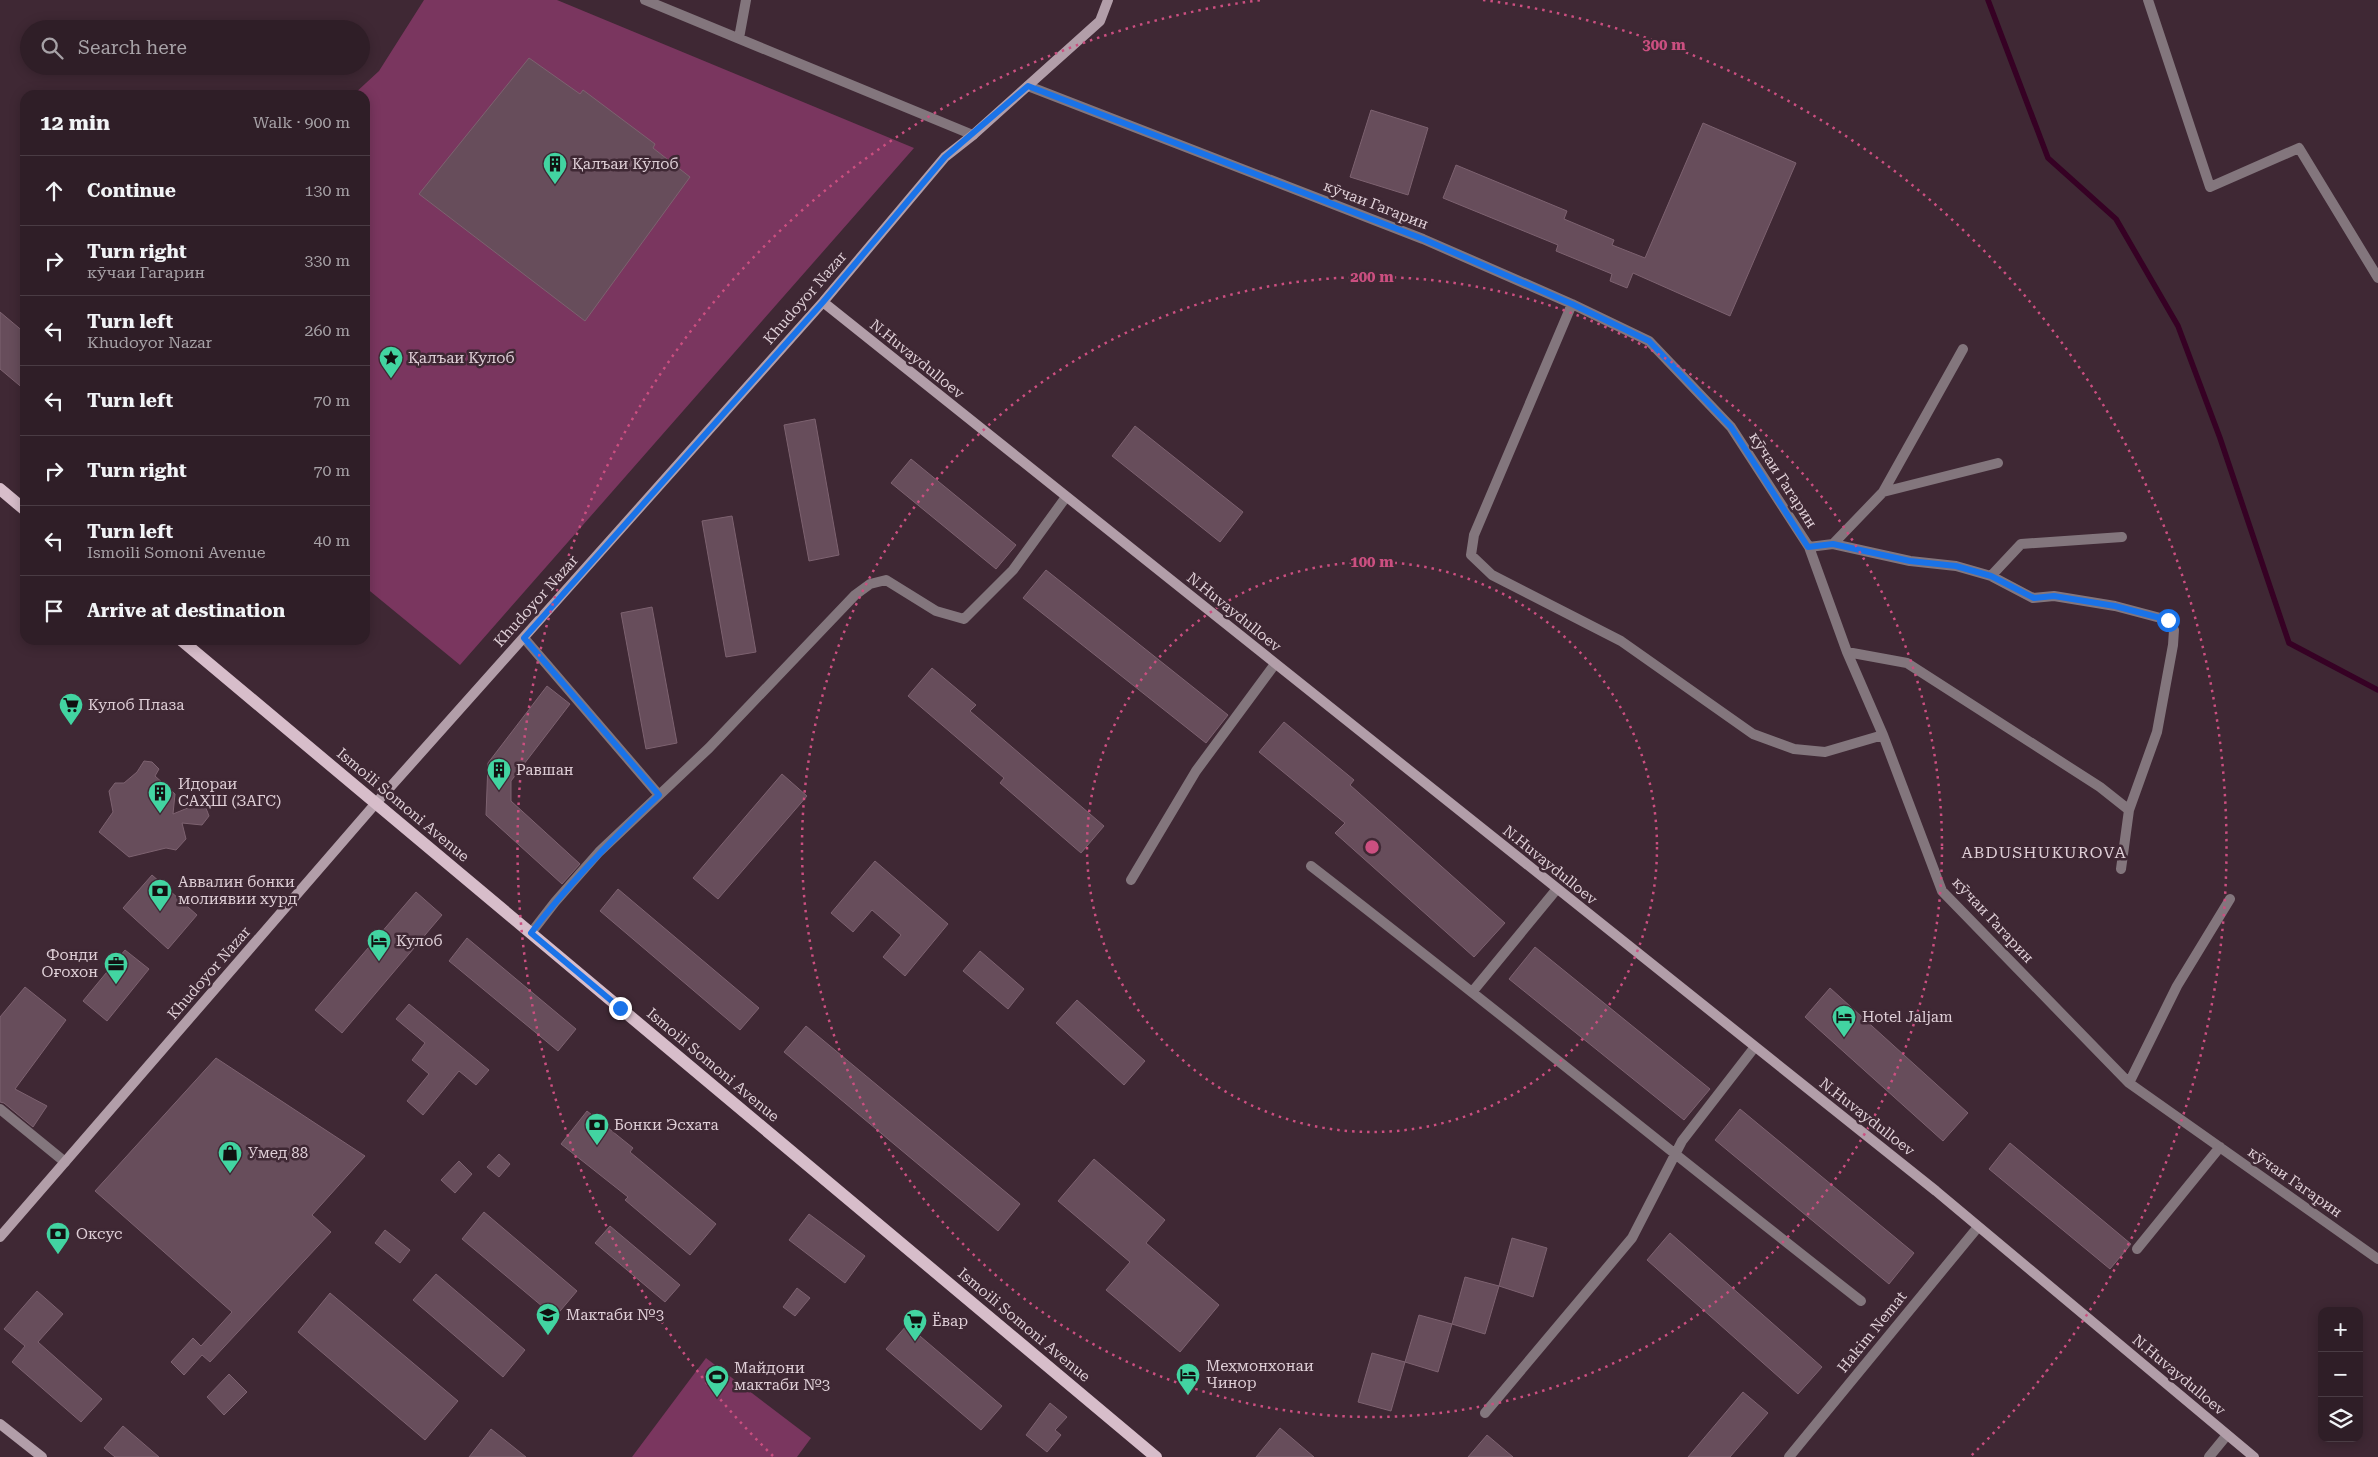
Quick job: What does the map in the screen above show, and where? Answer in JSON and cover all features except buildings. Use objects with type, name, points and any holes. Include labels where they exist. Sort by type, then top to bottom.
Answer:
[{"type":"main road","points":[[0,489],[20,506]]},
{"type":"main road","name":"Ismoili Somoni Avenue","points":[[187,645],[1156,1457]]},
{"type":"street","points":[[645,0],[973,135]]},
{"type":"street","points":[[739,38],[746,0]]},
{"type":"street","name":"Khudoyor Nazar","points":[[0,1237],[376,803],[823,302],[945,157],[973,135],[1100,21],[1108,0]]},
{"type":"street","points":[[2148,0],[2210,187],[2299,148],[2378,278]]},
{"type":"street","name":"кӯчаи Гагарин","points":[[1028,86],[1423,239],[1572,304],[1649,341],[1731,427],[1808,547],[1847,652],[1882,735],[1942,891],[2129,1083],[2378,1259]]},
{"type":"street","name":"N.Huvaydulloev","points":[[823,302],[1556,890],[1936,1191],[2254,1457]]},
{"type":"street","points":[[1572,304],[1474,535],[1472,555],[1492,576],[1621,641],[1753,734],[1794,749],[1825,752],[1882,735]]},
{"type":"street","points":[[1833,544],[1883,492],[1963,349]]},
{"type":"street","points":[[1883,492],[1998,463]]},
{"type":"street","points":[[531,933],[554,902],[599,852],[709,748],[855,595],[870,584],[886,580],[936,611],[964,619],[1012,570],[1066,497]]},
{"type":"street","points":[[1991,576],[2021,544],[2122,538]]},
{"type":"street","points":[[1808,547],[1833,544],[1910,561],[1956,566],[1991,576],[2034,598],[2054,596],[2115,606],[2168,620],[2174,630],[2158,732],[2129,810],[2121,868]]},
{"type":"street","points":[[524,638],[659,795]]},
{"type":"street","points":[[1847,652],[1907,663],[2100,787],[2129,810]]},
{"type":"street","points":[[1131,880],[1196,772],[1275,664]]},
{"type":"street","points":[[1311,866],[1473,991],[1675,1155],[1861,1301]]},
{"type":"street","points":[[1473,991],[1556,890]]},
{"type":"street","points":[[2129,1083],[2177,986],[2230,899]]},
{"type":"street","points":[[1485,1413],[1632,1238],[1682,1141],[1754,1048]]},
{"type":"street","points":[[0,1109],[65,1162]]},
{"type":"street","points":[[2136,1249],[2220,1147]]},
{"type":"street","name":"Hakim Nemat","points":[[1790,1457],[1978,1227]]},
{"type":"street","points":[[0,1424],[42,1457]]},
{"type":"street","points":[[2208,1457],[2227,1435]]},
{"type":"shaded area","points":[[424,0],[557,0],[914,148],[460,665],[370,591],[370,90],[358,90],[379,71]]},
{"type":"shaded area","name":"Майдони мактаби №3","points":[[706,1358],[811,1438],[797,1457],[632,1457]]},
{"type":"waterway","points":[[1988,0],[2048,158],[2116,219],[2178,326],[2220,438],[2289,643],[2378,690]]},
{"type":"place","name":"Қалъаи Кӯлоб","points":[[555,185]]},
{"type":"place","name":"Қалъаи Кулоб","points":[[391,379]]},
{"type":"place","name":"Кулоб Плаза","points":[[71,726]]},
{"type":"place","name":"Равшан","points":[[499,791]]},
{"type":"place","name":"Идораи САҲШ (ЗАГС)","points":[[160,814]]},
{"type":"place","name":"Аввалин бонки молиявии хурд","points":[[160,912]]},
{"type":"place","name":"Кулоб","points":[[379,962]]},
{"type":"place","name":"Фонди Оғохон","points":[[116,985]]},
{"type":"place","name":"Hotel Jaljam","points":[[1844,1038]]},
{"type":"place","name":"Бонки Эсхата","points":[[597,1146]]},
{"type":"place","name":"Умед 88","points":[[230,1174]]},
{"type":"place","name":"Оксус","points":[[58,1255]]},
{"type":"place","name":"Мактаби №3","points":[[548,1336]]},
{"type":"place","name":"Ёвар","points":[[915,1342]]},
{"type":"place","name":"Меҳмонхонаи Чинор","points":[[1188,1396]]},
{"type":"place","name":"Майдони мактаби №3","points":[[717,1398]]},
{"type":"district","name":"ABDUSHUKUROVA","points":[[2044,852]]},
{"type":"route","points":[[620,1008],[531,933],[554,902],[599,852],[659,795],[524,638],[823,302],[945,157],[1028,86],[1423,239],[1572,304],[1649,341],[1731,427],[1808,547],[1833,544],[1910,561],[1956,566],[1991,576],[2034,598],[2054,596],[2115,606],[2168,620]]}]
